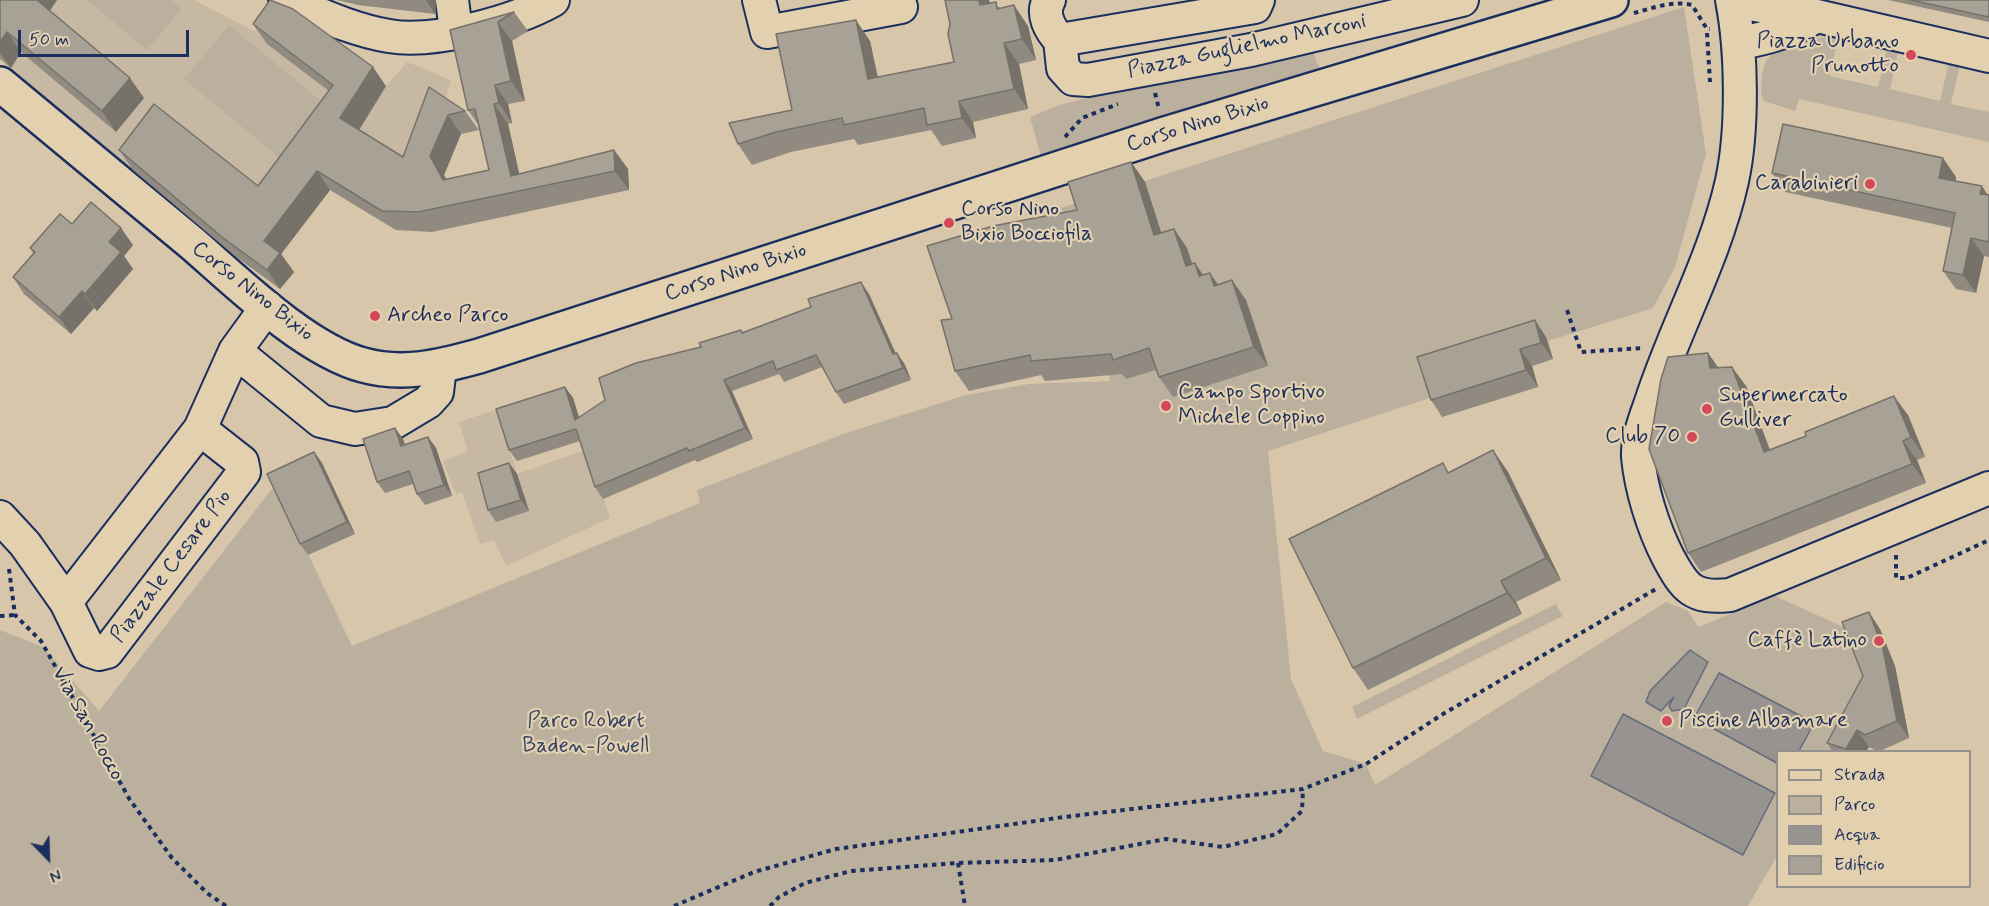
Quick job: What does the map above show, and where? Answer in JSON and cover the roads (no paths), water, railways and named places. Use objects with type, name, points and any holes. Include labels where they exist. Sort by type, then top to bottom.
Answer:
[{"type":"main road","name":"Corso Nino Bixio","points":[[1546,20],[1586,0]]},
{"type":"main road","name":"Corso Nino Bixio","points":[[0,84],[267,307],[327,350],[361,365],[399,372],[440,367],[1165,134],[1611,0]]},
{"type":"street","points":[[285,0],[354,28],[391,37],[437,36],[494,24],[525,15],[553,0]]},
{"type":"street","points":[[452,0],[456,31]]},
{"type":"street","points":[[759,0],[767,32],[901,7]]},
{"type":"street","name":"Piazza Guglielmo Marconi","points":[[1047,1],[1048,23],[1060,40],[1060,53],[1068,75],[1073,79],[1088,80],[1251,50],[1462,0]]},
{"type":"street","points":[[1714,0],[1735,17],[1771,38],[1791,31],[1819,8]]},
{"type":"street","name":"Piazza Guglielmo Marconi","points":[[1060,40],[1256,4]]},
{"type":"street","points":[[1735,17],[1819,8],[1989,56]]},
{"type":"street","points":[[1735,17],[1738,115],[1733,178],[1723,218],[1658,347],[1638,456],[1647,500],[1664,549],[1680,579],[1694,593],[1708,597],[1730,595],[1989,488]]},
{"type":"street","points":[[2,520],[25,544],[66,603],[200,429],[235,351],[267,307]]},
{"type":"street","points":[[235,351],[321,421],[355,429],[393,423],[428,402],[437,392],[440,367]]},
{"type":"street","name":"Piazzale Cesare Pio","points":[[66,603],[90,651],[99,654],[107,652],[244,472],[242,462],[200,429]]},
{"type":"water","points":[[1690,650],[1708,662],[1684,709],[1672,711],[1669,706],[1674,697],[1661,711],[1646,702],[1650,691]]},
{"type":"water","points":[[1719,673],[1814,723],[1800,750],[1776,750],[1776,762],[1694,718]]},
{"type":"water","points":[[1623,714],[1775,793],[1743,855],[1591,776]]},
{"type":"place","name":"Piazza Urbano Prunotto","points":[[1911,55]]},
{"type":"place","name":"Carabinieri","points":[[1870,184]]},
{"type":"place","name":"Corso Nino Bixio Bocciofila","points":[[949,223]]},
{"type":"place","name":"Archeo Parco","points":[[375,316]]},
{"type":"place","name":"Campo Sportivo Michele Coppino","points":[[1166,406]]},
{"type":"place","name":"Supermercato Gulliver","points":[[1707,409]]},
{"type":"place","name":"Club 70","points":[[1692,437]]},
{"type":"place","name":"Caffè Latino","points":[[1879,641]]},
{"type":"place","name":"Piscine Albamare","points":[[1667,721]]},
{"type":"park label","name":"Parco Robert Baden-Powell","points":[[586,734]]}]
